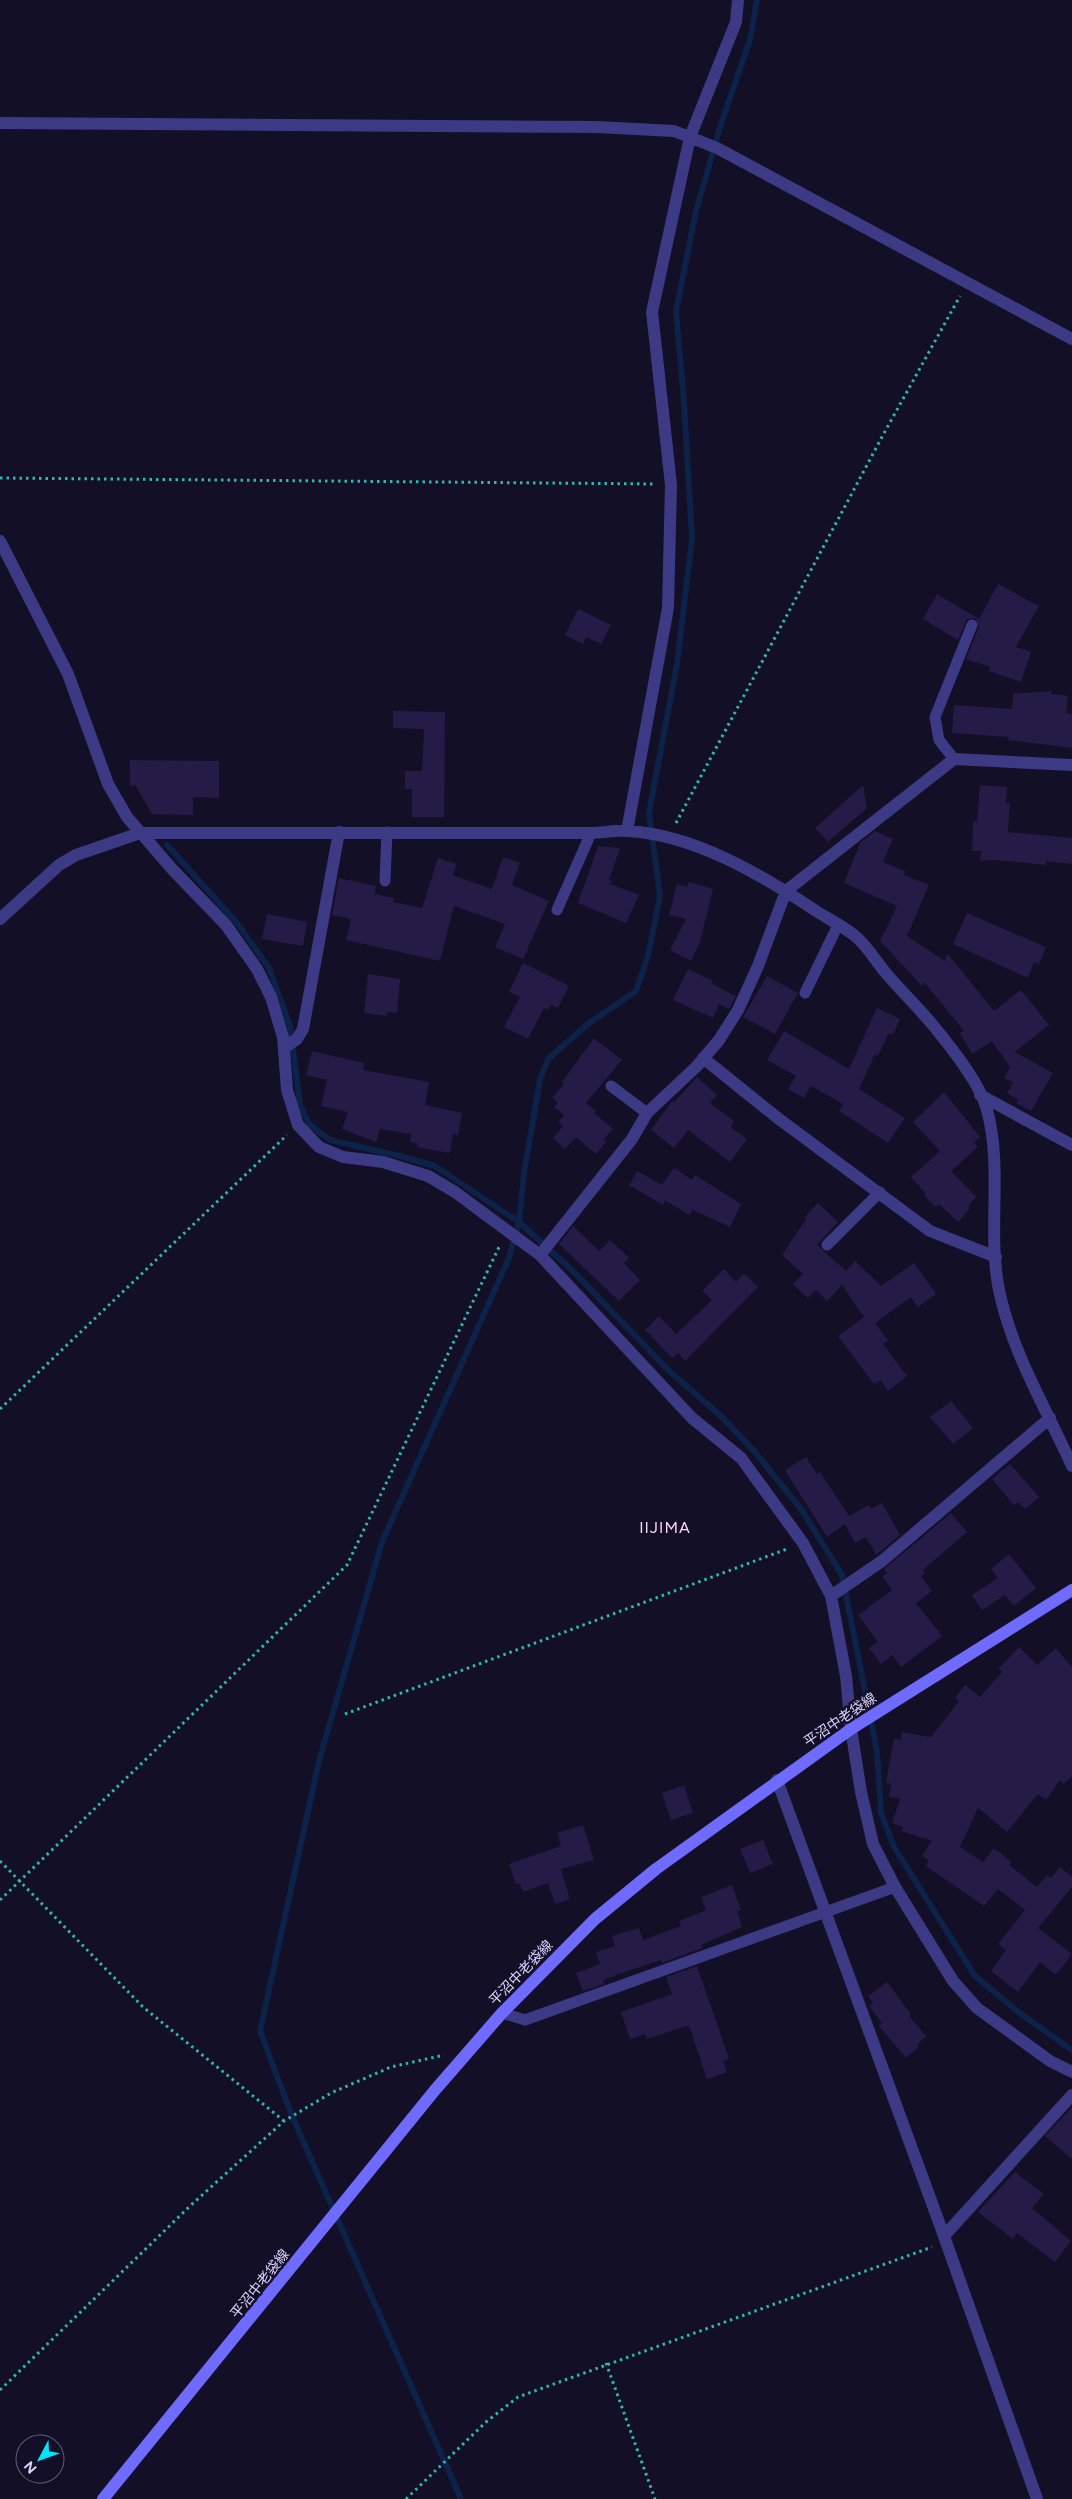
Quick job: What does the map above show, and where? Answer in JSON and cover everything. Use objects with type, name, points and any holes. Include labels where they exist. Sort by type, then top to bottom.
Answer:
[{"type":"main road","name":"平沼中老袋線","points":[[103,2499],[468,2053],[502,2013],[595,1919],[656,1869],[777,1780],[851,1729],[1072,1590]]},
{"type":"street","points":[[627,831],[668,608],[671,485],[652,312],[690,137],[736,22],[738,0]]},
{"type":"street","points":[[0,123],[597,126],[674,131],[717,148],[1072,339]]},
{"type":"street","points":[[0,542],[68,674],[108,784],[127,817],[226,925],[257,969],[271,997],[283,1037],[287,1090],[298,1125],[319,1147],[343,1156],[383,1162],[428,1176],[455,1192],[540,1255],[692,1418],[741,1458],[803,1543],[831,1596],[846,1676],[851,1729],[873,1844],[895,1887],[953,1982],[977,2008],[1050,2061],[1072,2072]]},
{"type":"street","points":[[540,1255],[632,1138],[648,1113],[720,1040],[738,1010],[758,966],[786,891],[954,759],[1072,766]]},
{"type":"street","points":[[0,919],[60,865],[76,855],[140,833],[591,833],[627,831],[668,838],[740,864],[786,891],[855,936],[887,974],[917,1005],[958,1057],[980,1095],[987,1108],[994,1150],[993,1208],[999,1290],[1014,1343],[1072,1466]]},
{"type":"street","points":[[284,1048],[297,1039],[303,1029],[339,832]]},
{"type":"street","points":[[703,1058],[779,1119],[880,1192],[930,1231],[996,1257]]},
{"type":"street","points":[[980,1095],[1072,1145]]},
{"type":"street","points":[[831,1596],[882,1561],[1050,1418]]},
{"type":"street","points":[[777,1780],[1037,2499]]},
{"type":"street","points":[[944,2239],[1072,2095]]},
{"type":"lane","points":[[954,759],[939,740],[935,717],[972,625]]},
{"type":"lane","points":[[385,881],[388,832]]},
{"type":"lane","points":[[557,910],[591,833]]},
{"type":"lane","points":[[805,993],[838,925]]},
{"type":"lane","points":[[612,1086],[648,1113]]},
{"type":"lane","points":[[827,1245],[880,1192]]},
{"type":"lane","points":[[502,2013],[525,2020],[895,1887]]},
{"type":"path","points":[[668,838],[878,444],[968,283]]},
{"type":"path","points":[[0,478],[671,485]]},
{"type":"path","points":[[0,1409],[298,1125]]},
{"type":"path","points":[[0,1900],[347,1565],[507,1231]]},
{"type":"path","points":[[345,1714],[803,1543]]},
{"type":"path","points":[[0,1861],[143,2007],[284,2121]]},
{"type":"path","points":[[0,2390],[190,2206],[284,2121],[331,2093],[392,2067],[436,2056],[468,2053]]},
{"type":"path","points":[[406,2499],[486,2422],[518,2397],[944,2239]]},
{"type":"path","points":[[606,2364],[656,2499]]},
{"type":"building","points":[[998,584],[1039,606],[1016,647],[1031,652],[1021,682],[989,671],[990,667],[966,659],[979,627],[975,618],[967,619],[958,640],[923,619],[937,594],[979,619]]},
{"type":"building","points":[[578,609],[611,625],[601,644],[586,637],[583,644],[565,635]]},
{"type":"building","points":[[1051,691],[1051,694],[1068,696],[1066,713],[1072,714],[1072,748],[1008,740],[1009,737],[952,733],[954,705],[1012,709],[1013,694]]},
{"type":"building","points":[[393,711],[445,712],[444,817],[412,817],[412,789],[405,789],[405,771],[422,771],[424,729],[393,728]]},
{"type":"building","points":[[130,760],[219,761],[219,798],[193,797],[193,815],[152,814],[135,785],[130,786]]},
{"type":"building","points":[[863,785],[867,808],[828,842],[815,828]]},
{"type":"building","points":[[980,785],[1007,787],[1006,803],[1010,803],[1008,832],[1072,838],[1072,864],[1046,861],[1046,865],[997,860],[980,861],[981,851],[972,851],[973,822],[977,822]]},
{"type":"building","points":[[875,831],[893,839],[883,862],[905,871],[904,875],[929,885],[907,936],[945,961],[948,954],[994,1011],[1021,990],[1049,1025],[1015,1052],[1053,1073],[1031,1111],[1016,1103],[1018,1100],[1007,1093],[1013,1082],[1004,1078],[1010,1067],[992,1041],[972,1054],[960,1033],[964,1031],[924,982],[922,986],[880,941],[897,906],[844,883],[860,843]]},
{"type":"building","points":[[598,846],[620,848],[609,880],[612,881],[610,884],[639,895],[626,923],[578,903]]},
{"type":"building","points":[[503,857],[520,863],[512,885],[549,901],[523,959],[495,947],[505,924],[454,906],[440,961],[346,940],[351,919],[332,915],[339,878],[376,886],[375,894],[394,898],[393,902],[422,908],[438,858],[457,864],[453,875],[492,889]]},
{"type":"building","points":[[689,882],[713,889],[700,942],[691,961],[670,950],[686,919],[669,915],[677,884],[687,887]]},
{"type":"building","points":[[967,913],[1046,947],[1039,964],[1034,962],[1028,978],[953,944]]},
{"type":"building","points":[[267,914],[307,922],[303,946],[262,939]]},
{"type":"building","points":[[523,963],[569,986],[558,1008],[551,1005],[548,1010],[544,1008],[528,1039],[504,1027],[520,997],[509,992]]},
{"type":"building","points":[[688,969],[713,981],[712,984],[736,996],[729,1009],[719,1004],[713,1018],[673,1000]]},
{"type":"building","points":[[368,974],[400,979],[397,1013],[387,1012],[387,1016],[364,1013]]},
{"type":"building","points":[[767,976],[798,993],[775,1034],[743,1017]]},
{"type":"building","points":[[877,1008],[900,1019],[893,1035],[889,1033],[878,1056],[875,1054],[859,1089],[905,1118],[888,1143],[839,1111],[843,1104],[811,1086],[804,1098],[788,1089],[796,1076],[767,1060],[784,1031],[849,1069]]},
{"type":"building","points":[[594,1038],[622,1060],[586,1103],[596,1111],[594,1113],[613,1129],[603,1140],[606,1142],[596,1154],[576,1137],[565,1149],[553,1138],[563,1126],[558,1122],[564,1115],[554,1107],[558,1103],[552,1098],[564,1084],[562,1082]]},
{"type":"building","points":[[312,1051],[364,1063],[363,1070],[429,1082],[425,1105],[462,1113],[458,1135],[453,1134],[450,1153],[417,1147],[417,1143],[410,1142],[411,1134],[380,1129],[376,1142],[342,1129],[348,1112],[321,1106],[327,1080],[306,1075]]},
{"type":"building","points":[[697,1077],[717,1095],[710,1103],[734,1121],[731,1127],[747,1139],[730,1162],[688,1130],[674,1148],[651,1130],[672,1101],[674,1102]]},
{"type":"building","points":[[944,1092],[980,1137],[974,1142],[978,1147],[951,1171],[976,1197],[968,1206],[970,1208],[958,1222],[939,1204],[936,1207],[924,1196],[926,1194],[911,1177],[940,1151],[913,1122]]},
{"type":"building","points":[[674,1168],[692,1180],[695,1175],[741,1204],[730,1227],[693,1210],[689,1215],[665,1200],[663,1205],[629,1185],[637,1171],[662,1185]]},
{"type":"building","points":[[818,1203],[838,1222],[817,1245],[846,1271],[855,1261],[881,1286],[914,1263],[936,1294],[918,1307],[911,1297],[875,1323],[888,1340],[883,1344],[907,1376],[888,1391],[880,1380],[874,1384],[838,1336],[864,1317],[842,1285],[827,1301],[816,1290],[808,1298],[793,1284],[803,1274],[782,1255],[806,1219],[804,1218]]},
{"type":"building","points":[[573,1226],[599,1251],[610,1240],[629,1258],[624,1263],[640,1280],[619,1301],[559,1244]]},
{"type":"building","points":[[724,1269],[736,1282],[744,1273],[758,1287],[685,1361],[678,1353],[672,1358],[645,1330],[659,1316],[676,1334],[712,1300],[702,1291]]},
{"type":"building","points":[[951,1401],[973,1428],[953,1444],[930,1417]]},
{"type":"building","points":[[806,1457],[817,1474],[820,1472],[849,1516],[869,1505],[871,1509],[882,1503],[900,1535],[876,1555],[866,1537],[855,1543],[845,1524],[827,1537],[785,1470]]},
{"type":"building","points":[[1010,1464],[1039,1497],[1025,1509],[1018,1502],[1014,1505],[992,1479]]},
{"type":"building","points":[[951,1513],[967,1532],[923,1570],[925,1572],[921,1576],[932,1591],[916,1603],[942,1636],[901,1667],[892,1655],[881,1664],[869,1648],[878,1642],[858,1615],[892,1590],[882,1576],[887,1573],[884,1569]]},
{"type":"building","points":[[1009,1554],[1036,1588],[1014,1606],[1005,1595],[982,1610],[972,1595],[998,1578],[991,1569]]},
{"type":"building","points":[[1019,1647],[1037,1665],[1056,1648],[1072,1667],[1072,1776],[1064,1784],[1060,1780],[1046,1800],[1038,1794],[1007,1832],[978,1808],[960,1847],[983,1862],[994,1848],[1011,1862],[1009,1865],[1037,1887],[1047,1875],[1051,1878],[1060,1867],[1072,1877],[1072,1887],[1038,1928],[1072,1954],[1056,1975],[1040,1962],[1018,1992],[991,1971],[1006,1950],[998,1944],[1025,1910],[998,1889],[984,1906],[926,1866],[929,1860],[922,1856],[932,1841],[902,1831],[903,1827],[892,1823],[900,1799],[889,1797],[891,1784],[886,1783],[894,1738],[901,1740],[902,1732],[931,1737],[959,1701],[955,1698],[965,1685],[980,1697],[1002,1672],[998,1669]]},
{"type":"building","points":[[684,1785],[693,1813],[671,1820],[662,1793]]},
{"type":"building","points":[[583,1825],[594,1860],[561,1869],[570,1899],[555,1904],[548,1883],[523,1892],[519,1883],[516,1884],[509,1864],[561,1846],[557,1833]]},
{"type":"building","points":[[763,1840],[773,1864],[750,1873],[740,1849]]},
{"type":"building","points":[[732,1885],[741,1910],[737,1911],[742,1927],[701,1945],[702,1948],[662,1963],[661,1960],[622,1973],[603,1980],[604,1984],[583,1991],[576,1973],[600,1964],[596,1952],[615,1946],[612,1936],[639,1928],[643,1940],[681,1926],[679,1921],[706,1910],[701,1897]]},
{"type":"building","points":[[697,1966],[729,2059],[723,2061],[727,2072],[707,2079],[689,2025],[647,2039],[645,2034],[630,2039],[621,2012],[672,1994],[666,1977]]},
{"type":"building","points":[[887,1982],[911,2014],[909,2016],[926,2036],[917,2045],[919,2047],[906,2058],[879,2026],[882,2023],[869,2006],[873,2003],[868,1996]]},
{"type":"building","points":[[1072,2107],[1072,2159],[1045,2136]]},
{"type":"building","points":[[1015,2172],[1044,2194],[1032,2208],[1071,2241],[1055,2262],[1017,2233],[1013,2239],[978,2212]]},
{"type":"waterway","points":[[461,2499],[292,2116],[260,2031],[319,1761],[382,1542],[509,1258],[519,1222],[524,1173],[540,1080],[548,1059],[588,1024],[636,991],[648,956],[660,896],[649,813],[677,664],[692,539],[684,402],[676,311],[696,211],[721,124],[750,40],[757,0]]},
{"type":"waterway","points":[[167,845],[237,923],[269,968],[290,1026],[300,1105],[310,1125],[330,1140],[435,1166],[519,1222],[573,1271],[669,1371],[722,1417],[754,1451],[801,1509],[842,1575],[877,1751],[881,1813],[894,1847],[975,1976],[1021,2014],[1072,2050]]},
{"type":"district","name":"IIJIMA","points":[[665,1527]]}]
